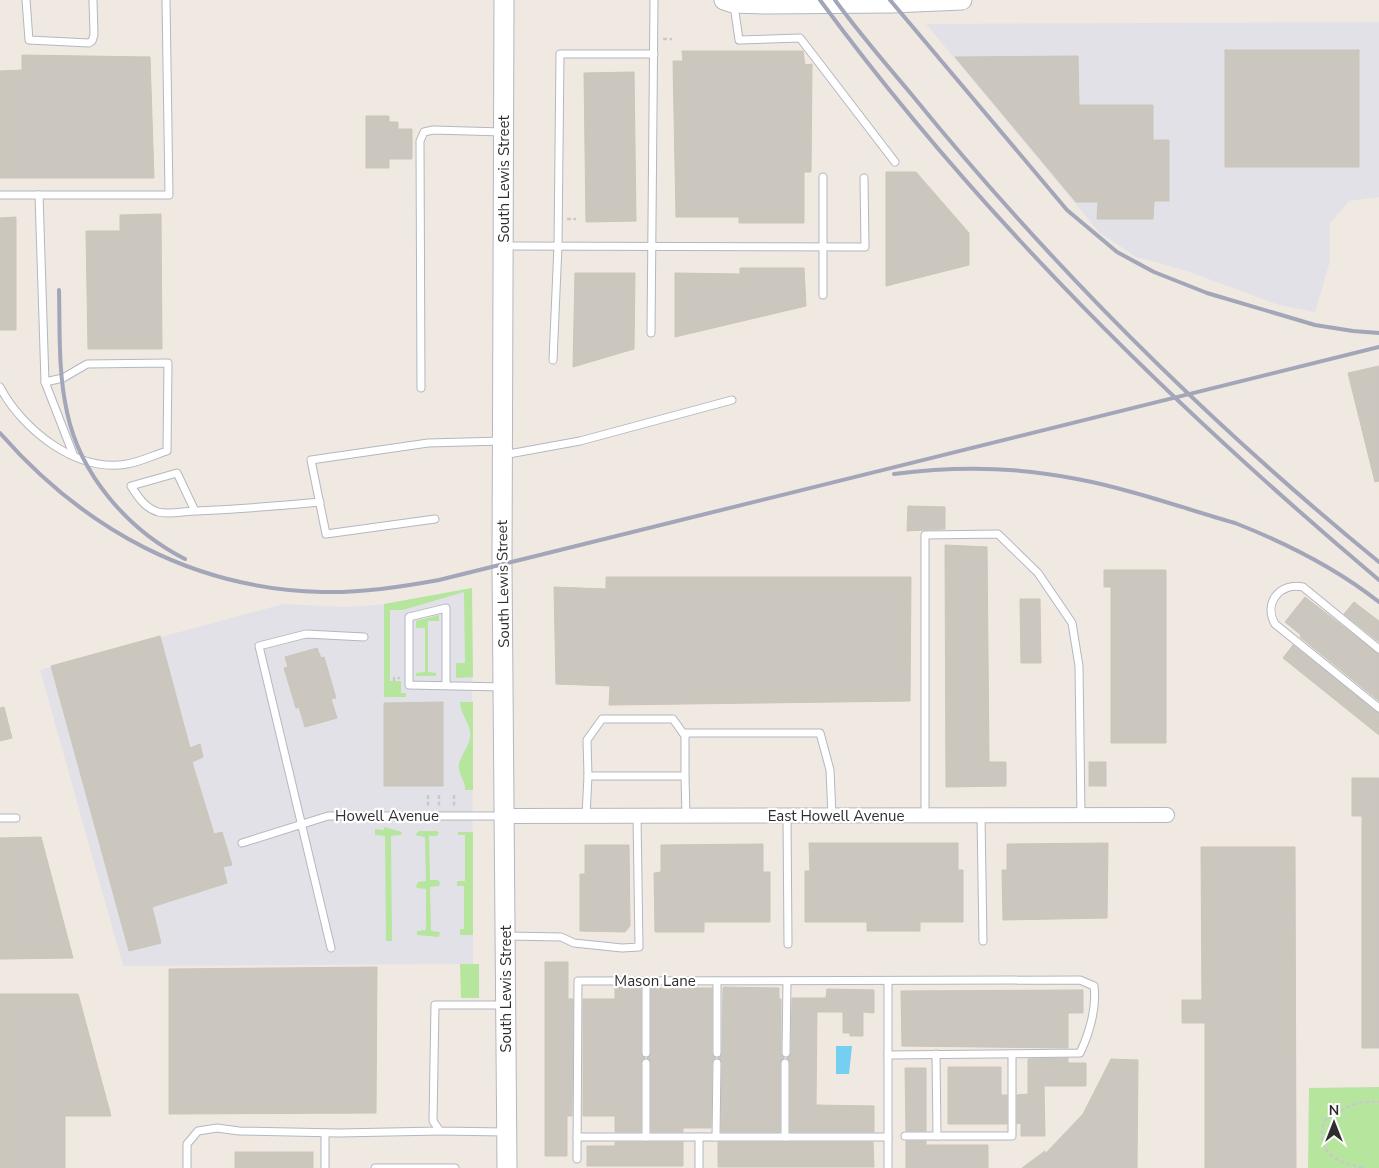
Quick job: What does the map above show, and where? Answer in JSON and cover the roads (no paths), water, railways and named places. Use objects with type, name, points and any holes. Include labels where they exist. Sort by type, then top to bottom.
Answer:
[{"type":"main road","name":"South Lewis Street","points":[[504,0],[503,448],[507,1168]]},
{"type":"main road","points":[[730,1],[892,3],[962,0]]},
{"type":"street","name":"East Howell Avenue","points":[[506,816],[1167,815]]},
{"type":"lane","points":[[26,0],[29,40],[89,43],[92,40],[93,0]]},
{"type":"lane","points":[[0,195],[168,194],[166,0]]},
{"type":"lane","points":[[651,333],[654,0]]},
{"type":"lane","points":[[730,1],[739,40],[800,38],[895,162]]},
{"type":"lane","points":[[553,360],[558,246],[560,54],[654,54]]},
{"type":"lane","points":[[421,388],[421,136],[427,131],[433,130],[504,132]]},
{"type":"lane","points":[[823,177],[823,295]]},
{"type":"lane","points":[[504,246],[865,247],[864,178]]},
{"type":"lane","points":[[39,195],[45,382],[73,455]]},
{"type":"lane","points":[[0,386],[5,395],[35,431],[73,455],[102,464],[127,464],[167,451],[168,363],[87,364],[62,378],[45,382]]},
{"type":"lane","points":[[435,519],[326,534],[311,460],[428,444],[503,448],[580,441],[732,400]]},
{"type":"lane","points":[[194,511],[177,473],[131,486],[141,502],[158,512],[194,511],[320,502]]},
{"type":"lane","points":[[925,816],[925,535],[998,534],[1038,573],[1072,623],[1079,666],[1081,815]]},
{"type":"lane","points":[[1379,649],[1303,587],[1295,586],[1282,590],[1272,601],[1271,617],[1275,624],[1379,708]]},
{"type":"lane","points":[[446,686],[446,608],[409,617],[409,685],[446,686],[504,687]]},
{"type":"lane","points":[[331,948],[259,646],[306,634],[364,637]]},
{"type":"lane","points":[[586,816],[587,740],[602,719],[673,719],[686,736]]},
{"type":"lane","points":[[686,816],[685,733],[820,733],[830,770],[832,816]]},
{"type":"lane","points":[[588,776],[685,776]]},
{"type":"lane","name":"Howell Avenue","points":[[242,843],[328,816],[506,816]]},
{"type":"lane","points":[[506,936],[561,938],[574,943],[622,948],[639,946],[637,816]]},
{"type":"lane","points":[[786,816],[788,944]]},
{"type":"lane","points":[[981,816],[982,941]]},
{"type":"lane","points":[[0,818],[16,818]]},
{"type":"lane","points":[[888,980],[888,1168]]},
{"type":"lane","name":"Mason Lane","points":[[577,1160],[578,981],[1080,980],[1094,986],[1090,1026],[1080,1053],[888,1054]]},
{"type":"lane","points":[[646,981],[646,1053]]},
{"type":"lane","points":[[717,981],[717,1053]]},
{"type":"lane","points":[[786,981],[786,1052]]},
{"type":"lane","points":[[440,1131],[433,1121],[435,1006],[506,1005]]},
{"type":"lane","points":[[936,1054],[937,1136]]},
{"type":"lane","points":[[904,1136],[1012,1136],[1012,1054]]},
{"type":"lane","points":[[646,1063],[646,1137]]},
{"type":"lane","points":[[716,1137],[717,1063]]},
{"type":"lane","points":[[785,1063],[785,1137]]},
{"type":"lane","points":[[187,1168],[187,1144],[198,1131],[216,1128],[239,1131],[325,1133],[507,1132]]},
{"type":"lane","points":[[325,1133],[326,1168]]},
{"type":"lane","points":[[577,1137],[888,1137]]},
{"type":"lane","points":[[699,1137],[699,1168]]},
{"type":"lane","points":[[375,1168],[460,1168]]},
{"type":"water","points":[[836,1046],[852,1046],[849,1074],[836,1074]]},
{"type":"railway","points":[[820,0],[881,80],[946,157],[1013,233],[1082,306],[1228,447],[1379,580]]},
{"type":"railway","points":[[835,0],[965,158],[1076,281],[1193,398],[1316,509],[1379,562]]},
{"type":"railway","points":[[890,0],[1067,210],[1117,252],[1154,272],[1207,293],[1315,325],[1379,333]]},
{"type":"railway","points":[[59,290],[60,351],[64,397],[73,435],[83,457],[95,479],[126,516],[144,533],[185,559]]},
{"type":"railway","points":[[0,433],[33,467],[68,498],[105,525],[144,547],[186,566],[229,579],[275,588],[322,592],[352,592],[439,580],[1379,347]]},
{"type":"railway","points":[[894,474],[963,469],[1009,470],[1055,475],[1117,488],[1235,523],[1254,531],[1328,567],[1379,602]]}]
